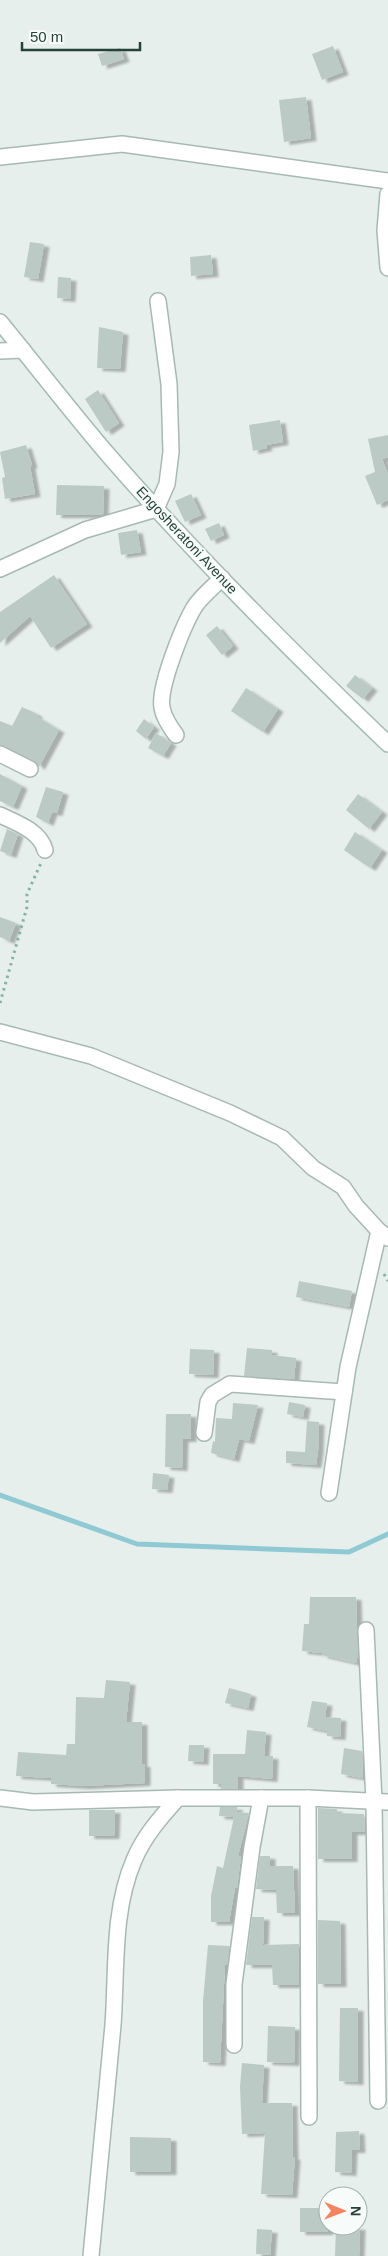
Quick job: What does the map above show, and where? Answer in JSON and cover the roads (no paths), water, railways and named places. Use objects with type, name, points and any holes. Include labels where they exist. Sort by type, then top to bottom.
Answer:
[{"type":"street","points":[[0,157],[122,144],[388,181]]},
{"type":"street","points":[[388,194],[385,230],[388,268]]},
{"type":"street","points":[[0,569],[85,530],[156,508],[168,484],[171,452],[169,384],[158,301]]},
{"type":"street","name":"Engosheratoni Avenue","points":[[0,322],[109,456],[156,508],[305,664],[388,744]]},
{"type":"street","points":[[0,352],[23,350]]},
{"type":"street","points":[[176,735],[166,721],[162,707],[163,692],[169,668],[185,626],[196,605],[222,578]]},
{"type":"street","points":[[0,754],[30,769]]},
{"type":"street","points":[[0,814],[34,833],[43,842],[45,850]]},
{"type":"street","points":[[0,1032],[91,1056],[230,1113],[282,1138],[313,1168],[343,1187],[356,1206],[383,1234],[361,1304],[344,1392],[329,1493]]},
{"type":"street","points":[[204,1433],[208,1402],[212,1395],[230,1384],[344,1392]]},
{"type":"street","points":[[366,1630],[381,1802],[378,2102]]},
{"type":"street","points":[[0,1798],[33,1802],[178,1798],[308,1798],[381,1802]]},
{"type":"street","points":[[91,2256],[113,2024],[119,1920],[126,1883],[134,1860],[153,1827],[178,1798]]},
{"type":"street","points":[[234,2045],[234,1984],[252,1847],[261,1798]]},
{"type":"street","points":[[308,1798],[309,2117]]},
{"type":"waterway","points":[[0,1495],[137,1544],[349,1552],[388,1534]]}]
